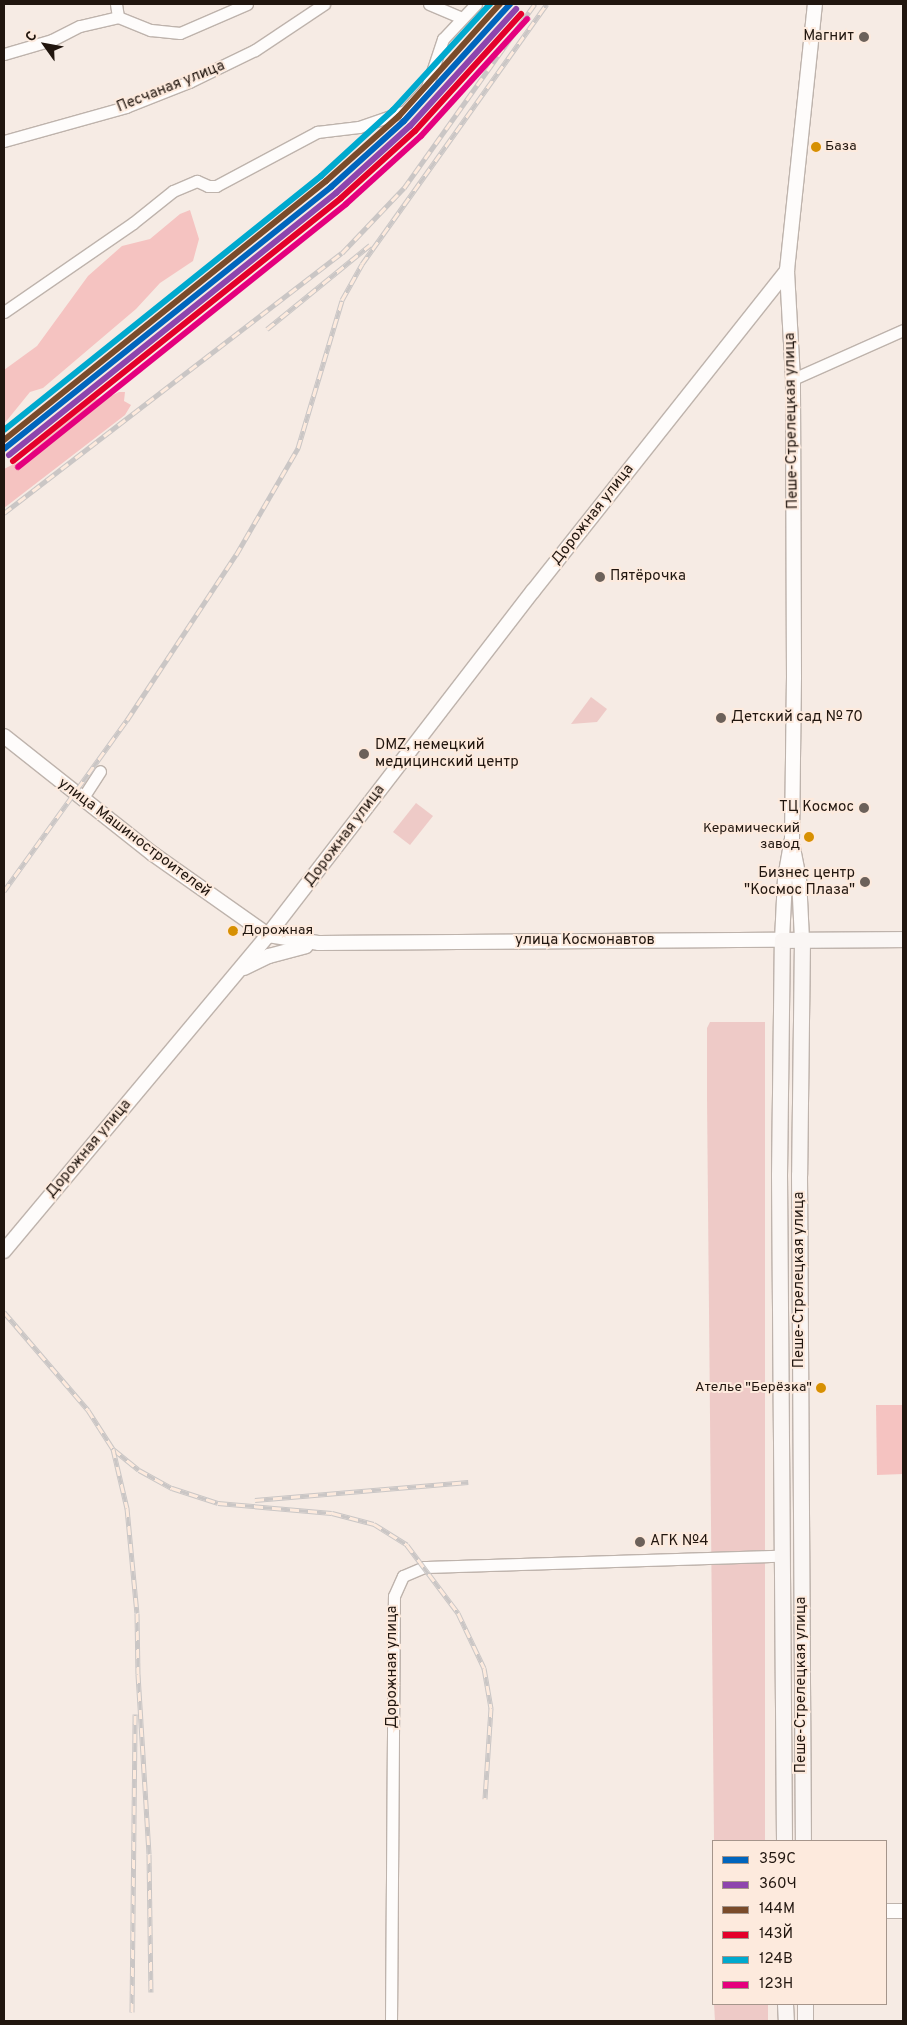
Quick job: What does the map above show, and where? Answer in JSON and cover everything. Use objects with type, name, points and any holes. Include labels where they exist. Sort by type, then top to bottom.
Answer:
[{"type":"main road","name":"Пеше-Стрелецкая улица","points":[[802,939],[799,1175],[803,1840]]},
{"type":"main road","name":"улица Космонавтов","points":[[782,940],[903,939]]},
{"type":"main road","name":"Пеше-Стрелецкая улица","points":[[782,940],[781,1556],[784,1840]]},
{"type":"main road","points":[[786,2005],[786,2021]]},
{"type":"main road","points":[[805,2005],[805,2021]]},
{"type":"street","points":[[116,4],[118,17]]},
{"type":"street","points":[[4,54],[52,40],[80,26],[118,17],[151,30],[180,33],[247,4]]},
{"type":"street","name":"Песчаная улица","points":[[4,140],[126,107],[189,82],[255,50],[324,4]]},
{"type":"street","points":[[429,4],[460,17]]},
{"type":"street","points":[[4,312],[182,186],[197,181],[208,186],[216,186],[317,132],[359,127],[405,111],[426,86],[443,39],[460,17],[476,4]]},
{"type":"street","name":"Пеше-Стрелецкая улица","points":[[782,940],[785,878],[792,840],[794,380],[787,270],[815,4]]},
{"type":"street","name":"Дорожная улица","points":[[4,1251],[268,935],[551,569],[787,270]]},
{"type":"street","points":[[794,380],[903,330]]},
{"type":"street","name":"улица Машиностроителей","points":[[4,736],[82,799],[268,935]]},
{"type":"street","points":[[82,799],[100,771]]},
{"type":"street","name":"Пеше-Стрелецкая улица","points":[[792,840],[799,878],[802,939]]},
{"type":"street","name":"улица Космонавтов","points":[[268,935],[319,943],[782,940]]},
{"type":"street","points":[[237,972],[269,956],[319,943]]},
{"type":"street","name":"Дорожная улица","points":[[391,2021],[394,1596],[403,1576],[424,1567],[781,1556]]},
{"type":"street","points":[[887,1911],[903,1911]]},
{"type":"shaded area","points":[[190,210],[199,239],[193,261],[160,283],[136,309],[43,388],[30,392],[4,424],[4,370],[37,346],[88,276],[122,246],[150,239],[180,214]]},
{"type":"shaded area","points":[[119,392],[125,392],[124,401],[131,405],[125,415],[4,508],[4,469],[26,458],[32,451],[34,441],[77,413],[91,399],[107,398]]},
{"type":"shaded area","points":[[591,697],[607,709],[597,722],[571,724]]},
{"type":"shaded area","points":[[416,803],[433,816],[410,845],[393,832]]},
{"type":"shaded area","points":[[710,1022],[765,1022],[765,1840],[714,1840],[707,1028]]},
{"type":"shaded area","points":[[876,1405],[903,1405],[903,1474],[877,1475]]},
{"type":"shaded area","points":[[714,2005],[768,2005],[768,2021],[715,2021]]},
{"type":"railway","points":[[4,513],[342,253],[404,188],[535,4]]},
{"type":"railway","points":[[4,891],[127,720],[236,555],[298,448],[342,300],[362,264],[547,4]]},
{"type":"railway","points":[[267,329],[370,245]]},
{"type":"railway","points":[[4,1312],[88,1410],[113,1449],[139,1470],[172,1488],[218,1503],[332,1513],[374,1524],[407,1545],[458,1613],[484,1668],[491,1708],[485,1799]]},
{"type":"railway","points":[[113,1449],[127,1508],[137,1613],[138,1674],[149,1854],[151,1992]]},
{"type":"railway","points":[[255,1500],[468,1482]]},
{"type":"railway","points":[[132,2012],[135,1714]]},
{"type":"transit line","name":"124В","points":[[4,430],[321,176],[393,110],[490,4]]},
{"type":"transit line","name":"144М","points":[[4,440],[326,181],[399,116],[500,4]]},
{"type":"transit line","name":"359С","points":[[4,449],[331,187],[404,121],[510,4]]},
{"type":"transit line","name":"360Ч","points":[[9,455],[336,193],[410,126],[516,9]]},
{"type":"transit line","name":"143Й","points":[[13,461],[341,198],[415,131],[521,14]]},
{"type":"transit line","name":"123Н","points":[[18,467],[346,204],[421,136],[527,19]]},
{"type":"place","name":"Магнит","points":[[864,37]]},
{"type":"place","name":"База","points":[[816,147]]},
{"type":"place","name":"Пятёрочка","points":[[600,577]]},
{"type":"place","name":"Детский сад № 70","points":[[721,718]]},
{"type":"place","name":"DMZ, немецкий медицинский центр","points":[[364,754]]},
{"type":"place","name":"ТЦ Космос","points":[[864,808]]},
{"type":"place","name":"Керамический завод","points":[[809,837]]},
{"type":"place","name":"Бизнес центр \"Космос Плаза\"","points":[[865,882]]},
{"type":"place","name":"Дорожная","points":[[233,931]]},
{"type":"place","name":"Ателье \"Берёзка\"","points":[[821,1388]]},
{"type":"place","name":"АГК №4","points":[[640,1542]]}]
